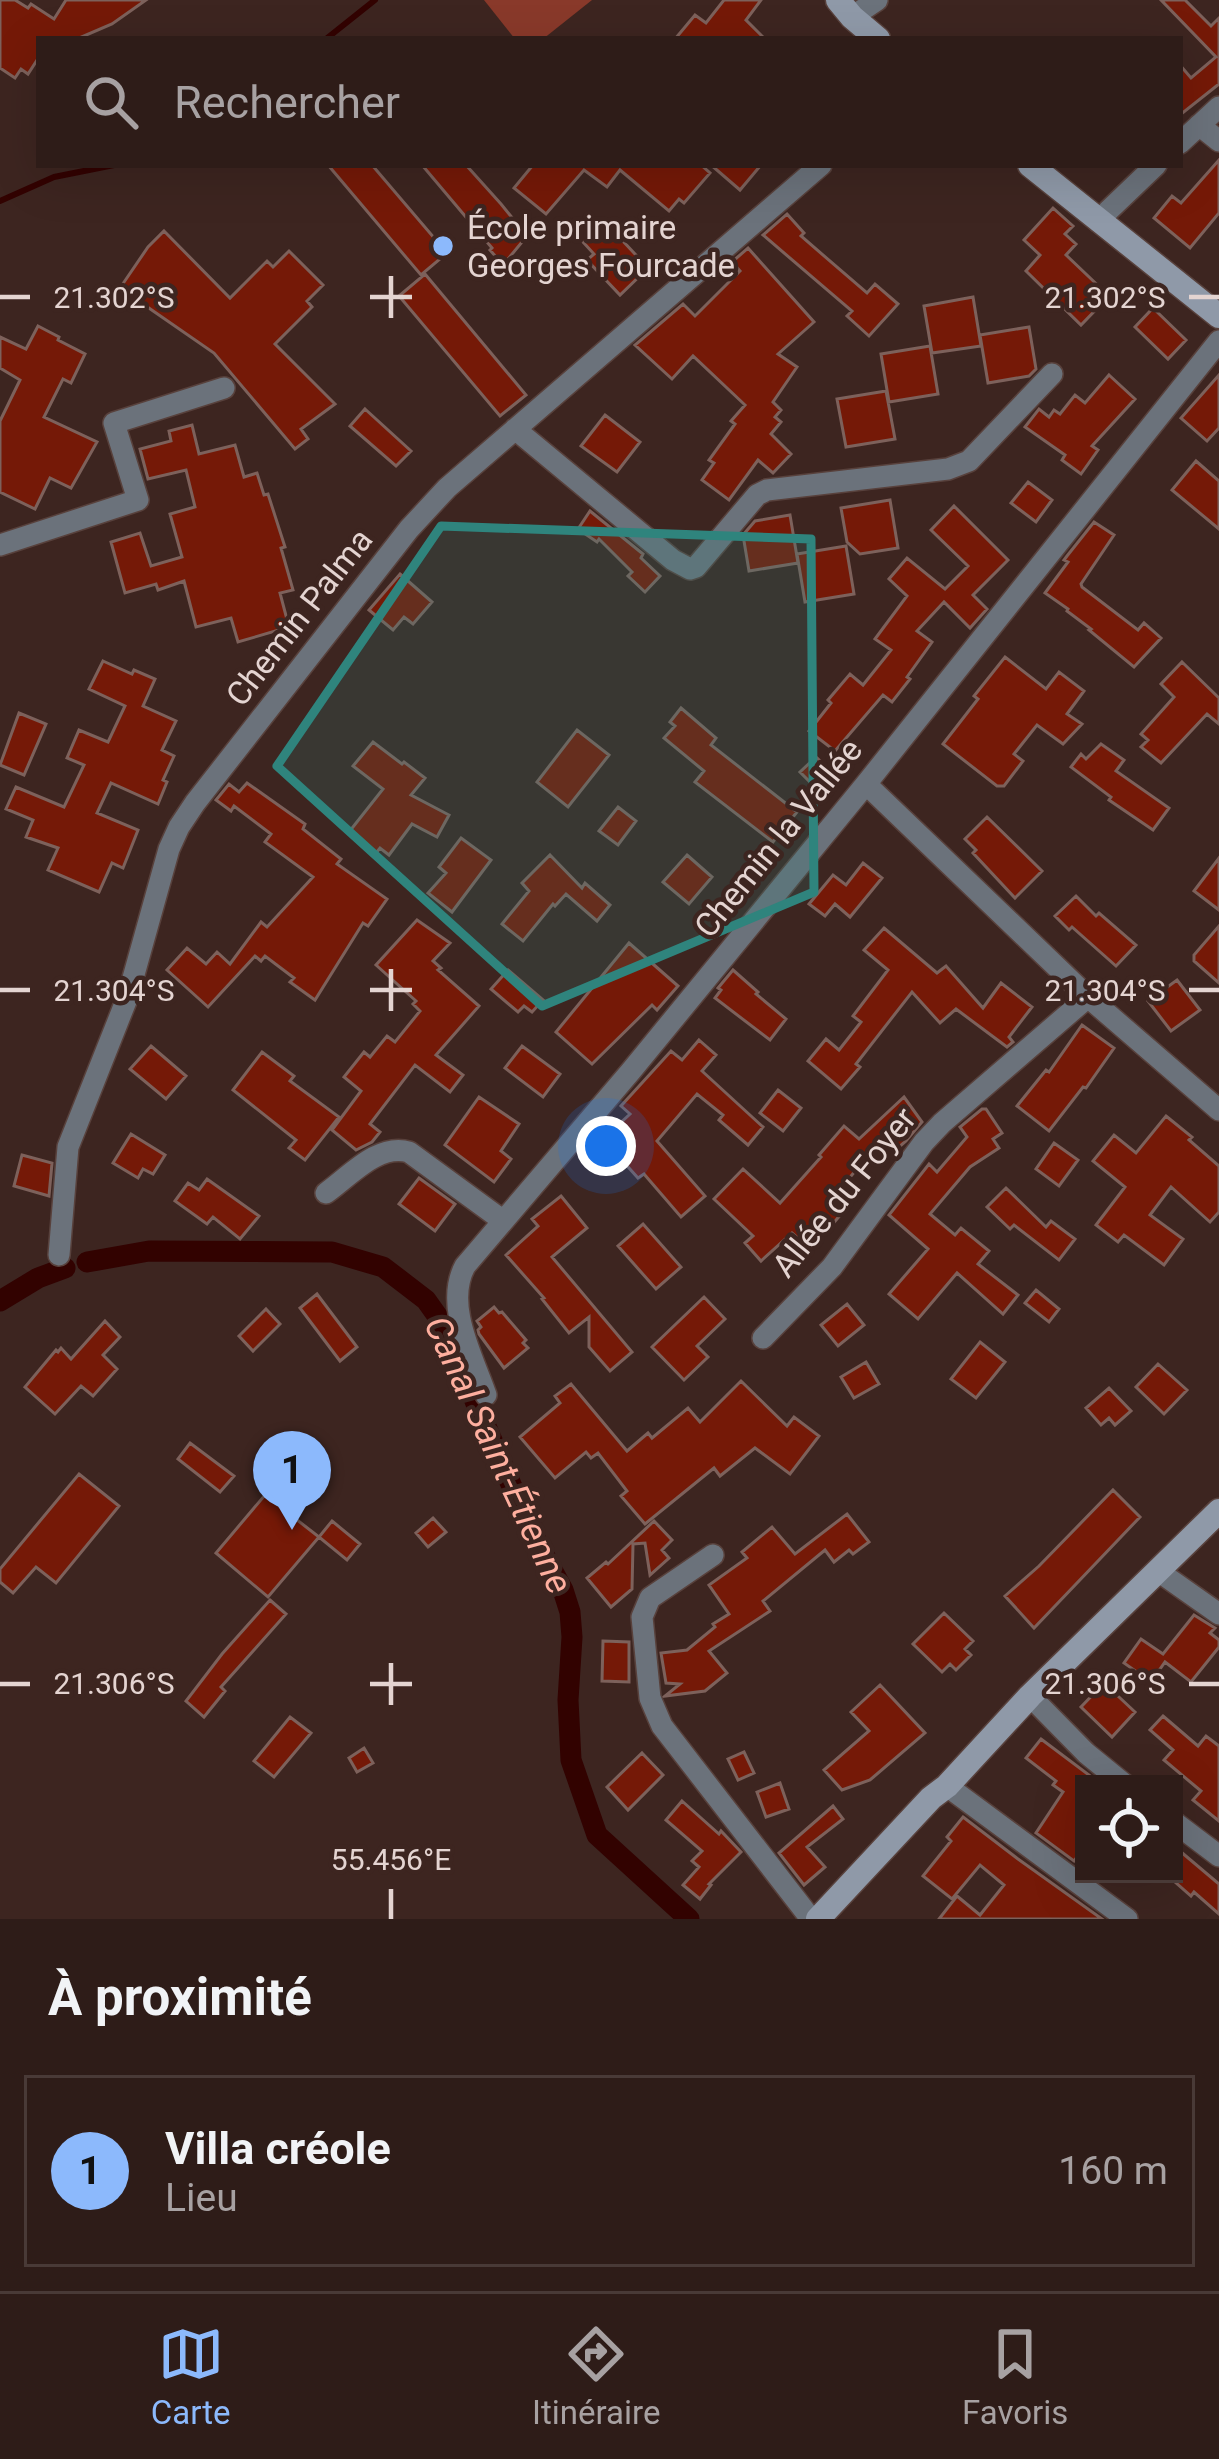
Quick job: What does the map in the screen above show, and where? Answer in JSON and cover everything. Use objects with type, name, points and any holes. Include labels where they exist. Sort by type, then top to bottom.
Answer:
[{"type":"street","points":[[845,9],[878,0]]},
{"type":"street","points":[[845,9],[875,36]]},
{"type":"street","points":[[1183,140],[1219,107]]},
{"type":"street","points":[[1199,125],[1219,141]]},
{"type":"street","name":"Chemin Palma","points":[[58,1255],[68,1148],[128,996],[179,826],[447,488],[818,168]]},
{"type":"street","points":[[1034,168],[1219,316]]},
{"type":"street","points":[[1099,222],[1153,168]]},
{"type":"street","name":"Chemin la Vallée","points":[[486,1395],[459,1317],[458,1278],[465,1266],[866,784],[1219,341]]},
{"type":"street","points":[[515,429],[690,569],[757,495],[767,490],[948,469],[969,460],[1052,374]]},
{"type":"street","points":[[0,545],[138,500],[114,423],[224,388]]},
{"type":"street","points":[[866,784],[1088,998],[1219,1110]]},
{"type":"street","name":"Allée du Foyer","points":[[763,1338],[832,1267],[942,1123],[1088,998]]},
{"type":"street","points":[[326,1193],[383,1151],[397,1148],[502,1220]]},
{"type":"street","points":[[713,1555],[644,1607],[650,1697],[662,1726],[815,1919],[1030,1696],[1219,1511]]},
{"type":"street","points":[[1158,1571],[1219,1614]]},
{"type":"street","points":[[1030,1696],[1113,1775]]},
{"type":"street","points":[[947,1786],[1127,1919]]},
{"type":"street","points":[[1183,1829],[1219,1856]]},
{"type":"highlighted area","points":[[441,526],[811,539],[814,892],[542,1006],[277,766]]},
{"type":"shaded area","points":[[484,0],[592,0],[547,36],[513,36]]},
{"type":"building","points":[[0,0],[15,0],[28,8],[31,4],[54,19],[66,0],[146,0],[112,24],[84,36],[36,36],[36,62],[28,74],[21,69],[15,78],[0,68]]},
{"type":"building","points":[[724,0],[761,0],[746,20],[762,36],[678,36],[695,15],[706,23]]},
{"type":"building","points":[[1161,0],[1185,0],[1211,26],[1219,18],[1219,84],[1183,113],[1183,69],[1191,78],[1216,57]]},
{"type":"building","points":[[1219,160],[1219,213],[1190,248],[1154,218],[1172,196],[1181,203]]},
{"type":"building","points":[[331,168],[375,168],[447,253],[421,275]]},
{"type":"building","points":[[425,168],[469,168],[527,236],[503,265]]},
{"type":"building","points":[[531,168],[704,168],[710,173],[684,203],[679,199],[669,211],[620,170],[607,187],[584,170],[546,214],[514,188]]},
{"type":"building","points":[[714,168],[758,168],[740,190]]},
{"type":"building","points":[[1053,208],[1073,226],[1065,234],[1076,244],[1066,255],[1109,296],[1081,325],[1026,271],[1040,255],[1024,240]]},
{"type":"building","points":[[787,214],[804,233],[801,236],[867,293],[875,284],[898,304],[869,336],[847,316],[852,311],[763,235]]},
{"type":"building","points":[[589,216],[602,230],[608,225],[648,268],[620,295],[587,260],[594,254],[573,231]]},
{"type":"building","points":[[164,231],[230,298],[267,261],[273,267],[289,251],[323,285],[307,301],[312,307],[275,344],[335,404],[301,429],[308,439],[295,449],[214,353],[120,288]]},
{"type":"building","points":[[748,248],[814,322],[778,354],[797,367],[773,402],[781,410],[775,417],[781,422],[771,434],[791,454],[773,473],[758,460],[729,500],[702,480],[714,463],[709,460],[735,424],[731,421],[745,405],[693,356],[672,379],[635,345],[683,304],[695,316],[740,271],[732,262]]},
{"type":"building","points":[[425,274],[526,395],[500,416],[399,296]]},
{"type":"building","points":[[973,297],[981,346],[932,353],[924,306]]},
{"type":"building","points":[[1153,308],[1186,340],[1168,359],[1135,327]]},
{"type":"building","points":[[38,326],[85,354],[71,383],[63,379],[44,417],[97,442],[71,488],[50,478],[35,509],[0,492],[0,421],[20,380],[0,368],[0,337],[26,349]]},
{"type":"building","points":[[1029,327],[1036,369],[1029,376],[988,383],[980,335]]},
{"type":"building","points":[[930,346],[938,394],[889,402],[881,354]]},
{"type":"building","points":[[1109,375],[1135,399],[1092,446],[1098,450],[1081,474],[1062,460],[1065,455],[1025,427],[1039,409],[1049,417],[1054,410],[1060,414],[1075,395],[1085,403]]},
{"type":"building","points":[[1219,375],[1219,428],[1207,441],[1181,418]]},
{"type":"building","points":[[886,391],[895,439],[846,447],[837,399]]},
{"type":"building","points":[[365,409],[411,451],[396,466],[350,426]]},
{"type":"building","points":[[605,415],[640,442],[617,472],[581,446]]},
{"type":"building","points":[[192,425],[199,454],[235,445],[244,477],[257,473],[264,495],[268,494],[293,590],[280,593],[289,627],[238,642],[231,618],[196,627],[184,581],[158,590],[156,584],[125,593],[111,542],[140,533],[151,566],[182,557],[170,514],[195,507],[186,470],[148,479],[140,449],[171,441],[169,431]]},
{"type":"building","points":[[1196,461],[1219,481],[1219,529],[1172,490]]},
{"type":"building","points":[[1028,482],[1052,500],[1036,522],[1011,503]]},
{"type":"building","points":[[890,500],[898,548],[860,554],[847,542],[841,508]]},
{"type":"building","points":[[954,506],[1008,560],[973,595],[987,609],[970,628],[944,602],[917,631],[932,642],[907,677],[910,679],[892,702],[883,695],[835,751],[809,731],[850,674],[863,685],[891,650],[875,639],[907,596],[889,579],[907,558],[945,589],[968,566],[931,530]]},
{"type":"building","points":[[590,511],[643,554],[641,558],[660,576],[645,592],[599,539],[578,529]]},
{"type":"building","points":[[790,515],[798,563],[749,571],[743,535],[755,521]]},
{"type":"building","points":[[1094,522],[1114,535],[1082,587],[1138,630],[1144,623],[1161,638],[1134,667],[1045,593]]},
{"type":"building","points":[[846,546],[854,594],[805,602],[797,554]]},
{"type":"building","points":[[400,574],[432,602],[413,624],[404,617],[393,630],[369,610]]},
{"type":"building","points":[[1005,657],[1046,689],[1059,672],[1084,691],[1067,714],[1082,724],[1063,744],[1037,725],[1014,754],[1023,761],[1004,786],[997,786],[943,744]]},
{"type":"building","points":[[103,661],[155,679],[143,706],[176,721],[162,750],[174,756],[158,804],[111,783],[97,813],[138,830],[123,868],[112,863],[99,892],[48,870],[58,848],[26,837],[33,820],[6,809],[16,787],[64,807],[84,765],[67,758],[79,730],[108,742],[125,706],[89,689]]},
{"type":"building","points":[[1182,662],[1219,698],[1219,724],[1207,714],[1161,763],[1141,747],[1148,740],[1141,734],[1174,697],[1161,684]]},
{"type":"building","points":[[681,708],[716,738],[711,745],[797,812],[773,842],[695,782],[704,771],[664,738],[675,726],[670,722]]},
{"type":"building","points":[[19,713],[46,724],[24,775],[0,765]]},
{"type":"building","points":[[577,730],[609,755],[568,807],[537,782]]},
{"type":"building","points":[[373,742],[425,778],[411,795],[449,815],[437,837],[412,824],[389,855],[380,848],[376,853],[349,832],[383,789],[353,766]]},
{"type":"building","points":[[1101,744],[1124,760],[1116,771],[1169,808],[1153,830],[1071,767],[1081,754],[1086,759]]},
{"type":"building","points":[[816,757],[832,772],[817,789],[800,772]]},
{"type":"building","points":[[247,783],[305,824],[303,829],[341,859],[337,864],[387,899],[368,926],[363,923],[315,1000],[265,956],[261,961],[255,956],[208,1007],[167,970],[187,948],[206,964],[217,952],[230,964],[261,922],[267,927],[313,877],[265,842],[271,834],[234,806],[231,811],[216,800],[229,784],[239,792]]},
{"type":"building","points":[[618,807],[636,821],[618,845],[599,831]]},
{"type":"building","points":[[987,817],[1042,871],[1015,898],[965,839]]},
{"type":"building","points":[[461,838],[491,860],[452,912],[428,893],[446,873],[439,867]]},
{"type":"building","points":[[550,855],[582,888],[585,883],[610,905],[597,921],[566,894],[523,941],[502,924],[529,891],[522,883]]},
{"type":"building","points":[[687,855],[712,877],[689,904],[663,882]]},
{"type":"building","points":[[1219,858],[1219,910],[1194,891]]},
{"type":"building","points":[[863,863],[882,878],[850,917],[835,904],[825,916],[809,904],[833,875],[846,885]]},
{"type":"building","points":[[1076,896],[1136,945],[1116,966],[1055,916]]},
{"type":"building","points":[[417,920],[450,943],[433,961],[479,1006],[436,1055],[463,1075],[450,1092],[415,1065],[370,1124],[380,1132],[356,1150],[332,1130],[361,1091],[344,1077],[364,1052],[370,1057],[387,1036],[395,1042],[420,1011],[413,1004],[416,1001],[376,965]]},
{"type":"building","points":[[1219,926],[1219,983],[1194,961],[1194,955]]},
{"type":"building","points":[[884,928],[937,973],[946,966],[983,1008],[1001,983],[1032,1007],[1009,1037],[1013,1042],[1007,1047],[956,1009],[940,1023],[912,992],[841,1089],[808,1061],[826,1039],[839,1050],[861,1022],[853,1016],[888,970],[864,950]]},
{"type":"building","points":[[629,943],[678,986],[657,1010],[652,1005],[592,1064],[556,1032]]},
{"type":"building","points":[[508,970],[543,1000],[532,1012],[524,1006],[518,1012],[491,989]]},
{"type":"building","points":[[733,970],[786,1019],[770,1040],[715,998]]},
{"type":"building","points":[[1177,980],[1200,1010],[1171,1031],[1148,1001]]},
{"type":"building","points":[[1082,1025],[1114,1048],[1049,1131],[1017,1106],[1049,1072]]},
{"type":"building","points":[[699,1040],[716,1055],[702,1071],[763,1127],[748,1145],[697,1094],[657,1141],[705,1196],[681,1217],[644,1174],[638,1178],[603,1139],[630,1114],[621,1106],[671,1051],[682,1060]]},
{"type":"building","points":[[151,1046],[186,1076],[166,1099],[130,1069]]},
{"type":"building","points":[[522,1046],[560,1074],[543,1097],[505,1068]]},
{"type":"building","points":[[262,1052],[294,1076],[290,1081],[339,1117],[305,1160],[289,1148],[296,1140],[233,1090]]},
{"type":"building","points":[[778,1090],[801,1108],[783,1131],[760,1113]]},
{"type":"building","points":[[479,1097],[519,1124],[501,1151],[511,1159],[494,1182],[445,1145]]},
{"type":"building","points":[[904,1097],[922,1122],[906,1141],[889,1149],[881,1140],[841,1188],[854,1199],[825,1233],[821,1229],[807,1246],[792,1233],[761,1261],[745,1243],[753,1236],[714,1199],[743,1169],[780,1203],[844,1126],[859,1139]]},
{"type":"building","points":[[982,1109],[1002,1133],[993,1139],[999,1148],[970,1167],[930,1214],[955,1235],[961,1228],[989,1251],[978,1264],[1018,1295],[1003,1314],[957,1273],[918,1319],[889,1294],[928,1249],[889,1215],[929,1164],[937,1172],[967,1137],[960,1127]]},
{"type":"building","points":[[1166,1116],[1219,1166],[1219,1212],[1210,1222],[1171,1187],[1150,1215],[1183,1239],[1164,1265],[1124,1235],[1118,1242],[1096,1225],[1125,1187],[1093,1161],[1114,1135],[1136,1153]]},
{"type":"building","points":[[131,1134],[165,1155],[153,1174],[143,1169],[138,1178],[113,1163]]},
{"type":"building","points":[[1054,1143],[1078,1160],[1059,1186],[1036,1169]]},
{"type":"building","points":[[22,1155],[52,1163],[49,1196],[14,1186]]},
{"type":"building","points":[[419,1178],[455,1204],[435,1231],[399,1204]]},
{"type":"building","points":[[207,1179],[259,1216],[240,1239],[213,1217],[207,1224],[175,1201],[188,1183],[199,1190]]},
{"type":"building","points":[[1006,1188],[1046,1227],[1051,1221],[1075,1239],[1059,1260],[1014,1225],[1010,1229],[987,1207]]},
{"type":"building","points":[[561,1196],[587,1228],[552,1257],[632,1352],[610,1371],[589,1347],[589,1317],[569,1333],[506,1255],[538,1226],[532,1219]]},
{"type":"building","points":[[643,1224],[681,1267],[656,1289],[618,1246]]},
{"type":"building","points":[[1036,1290],[1059,1309],[1049,1322],[1025,1303]]},
{"type":"building","points":[[317,1294],[357,1347],[340,1361],[300,1308]]},
{"type":"building","points":[[704,1297],[725,1319],[697,1346],[708,1357],[684,1380],[652,1347]]},
{"type":"building","points":[[847,1304],[864,1325],[838,1346],[821,1325]]},
{"type":"building","points":[[494,1307],[528,1348],[504,1368],[478,1330],[477,1321]]},
{"type":"building","points":[[266,1309],[280,1324],[253,1351],[239,1336]]},
{"type":"building","points":[[105,1321],[120,1337],[103,1355],[117,1369],[93,1396],[81,1386],[55,1414],[25,1387],[56,1350],[61,1348],[71,1359]]},
{"type":"building","points":[[980,1342],[1005,1362],[976,1398],[951,1379]]},
{"type":"building","points":[[866,1362],[879,1384],[854,1398],[841,1377]]},
{"type":"building","points":[[1158,1364],[1187,1390],[1164,1414],[1136,1387]]},
{"type":"building","points":[[741,1381],[787,1426],[794,1417],[819,1436],[790,1474],[755,1448],[720,1476],[714,1468],[645,1524],[621,1496],[627,1491],[598,1453],[591,1458],[586,1452],[555,1478],[520,1437],[560,1403],[555,1396],[571,1384],[627,1451],[648,1433],[652,1438],[688,1408],[700,1422]]},
{"type":"building","points":[[1109,1388],[1131,1411],[1115,1425],[1109,1418],[1101,1425],[1086,1408]]},
{"type":"building","points":[[190,1443],[234,1476],[220,1492],[178,1459]]},
{"type":"building","points":[[79,1474],[119,1506],[56,1583],[36,1567],[13,1593],[0,1582],[0,1569]]},
{"type":"building","points":[[1113,1490],[1140,1517],[1034,1628],[1005,1596]]},
{"type":"building","points":[[265,1495],[319,1537],[268,1597],[216,1553]]},
{"type":"building","points":[[847,1514],[869,1542],[834,1562],[825,1550],[763,1601],[770,1611],[709,1651],[727,1673],[705,1691],[665,1696],[680,1684],[666,1683],[661,1653],[687,1650],[729,1614],[709,1585],[747,1558],[742,1552],[772,1527],[795,1554]]},
{"type":"building","points":[[433,1518],[446,1532],[428,1547],[416,1533]]},
{"type":"building","points":[[332,1521],[360,1544],[347,1560],[319,1537]]},
{"type":"building","points":[[654,1521],[672,1540],[662,1550],[669,1558],[650,1575],[645,1543],[633,1544],[632,1589],[611,1607],[587,1578]]},
{"type":"building","points":[[270,1600],[286,1614],[221,1687],[225,1691],[204,1717],[186,1701]]},
{"type":"building","points":[[944,1613],[973,1641],[965,1649],[971,1655],[956,1670],[950,1664],[942,1672],[913,1644]]},
{"type":"building","points":[[1194,1615],[1215,1628],[1210,1633],[1219,1640],[1219,1647],[1191,1682],[1165,1662],[1151,1682],[1124,1663],[1141,1639],[1163,1654]]},
{"type":"building","points":[[603,1641],[629,1642],[629,1682],[602,1681]]},
{"type":"building","points":[[1104,1683],[1135,1712],[1112,1737],[1081,1707]]},
{"type":"building","points":[[880,1685],[925,1733],[870,1780],[842,1790],[824,1770],[869,1731],[851,1712]]},
{"type":"building","points":[[1163,1716],[1198,1746],[1206,1736],[1219,1746],[1219,1821],[1193,1800],[1201,1791],[1164,1760],[1173,1750],[1150,1730]]},
{"type":"building","points":[[290,1717],[311,1733],[274,1777],[254,1761]]},
{"type":"building","points":[[1041,1739],[1089,1775],[1075,1775],[1074,1861],[1036,1833],[1063,1792],[1026,1758]]},
{"type":"building","points":[[364,1748],[373,1763],[357,1772],[349,1758]]},
{"type":"building","points":[[744,1752],[754,1773],[738,1780],[728,1759]]},
{"type":"building","points":[[642,1753],[663,1775],[628,1810],[607,1787]]},
{"type":"building","points":[[780,1783],[789,1809],[766,1817],[757,1792]]},
{"type":"building","points":[[682,1801],[741,1852],[700,1899],[683,1885],[699,1867],[692,1861],[702,1851],[666,1820]]},
{"type":"building","points":[[833,1806],[843,1819],[807,1847],[825,1867],[804,1885],[779,1853]]},
{"type":"building","points":[[963,1817],[1102,1919],[939,1919],[957,1896],[980,1915],[1004,1885],[980,1865],[952,1899],[923,1876]]},
{"type":"building","points":[[1183,1854],[1219,1884],[1219,1914],[1194,1892],[1191,1896],[1176,1883],[1183,1883]]},
{"type":"waterway","points":[[330,36],[375,0]]},
{"type":"waterway","points":[[0,201],[54,177],[99,168]]},
{"type":"waterway","name":"Canal Saint-Étienne","points":[[87,1262],[149,1251],[332,1252],[383,1267],[426,1300],[448,1331],[532,1533],[563,1590],[572,1637],[571,1760],[597,1835],[689,1919]]},
{"type":"waterway","name":"Canal Saint-Étienne","points":[[0,1301],[65,1268]]},
{"type":"place","name":"École primaire Georges Fourcade","points":[[443,246]]},
{"type":"place","name":"Villa créole","points":[[292,1530]]}]
